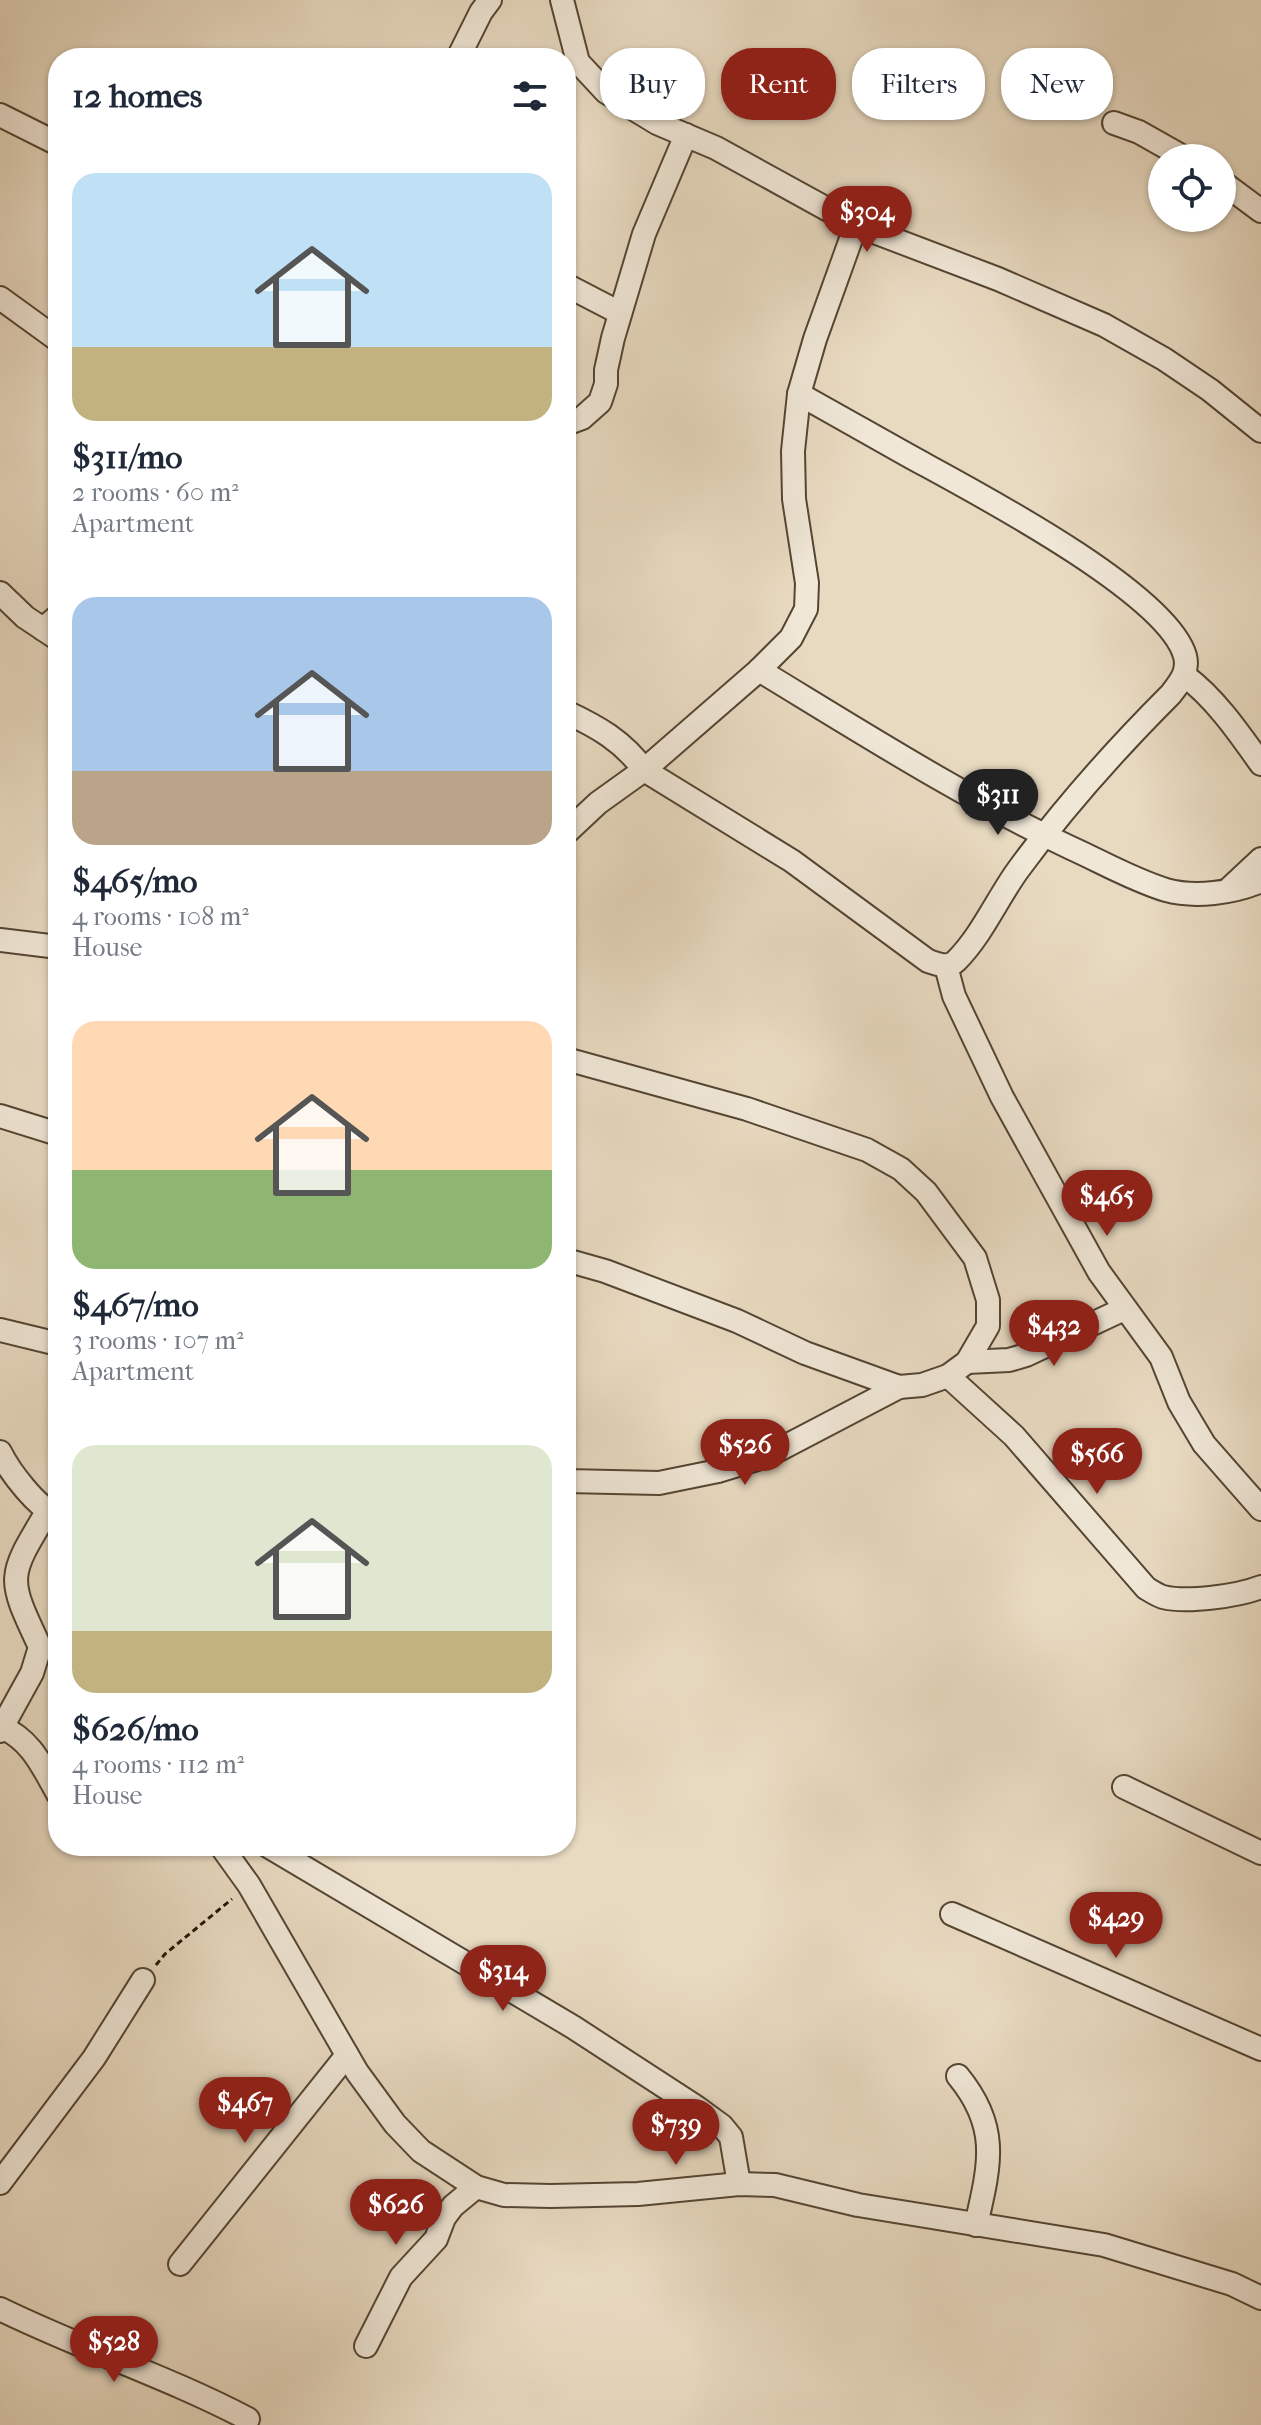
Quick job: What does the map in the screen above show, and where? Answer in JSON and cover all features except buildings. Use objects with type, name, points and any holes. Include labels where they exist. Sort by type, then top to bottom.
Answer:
[{"type":"street","points":[[463,48],[490,0]]},
{"type":"street","points":[[562,0],[574,48]]},
{"type":"street","points":[[576,54],[578,62],[606,92],[657,123],[716,148],[856,225],[998,279],[1104,325],[1175,366],[1261,431]]},
{"type":"street","points":[[0,115],[48,139]]},
{"type":"street","points":[[1114,123],[1160,144]]},
{"type":"street","points":[[576,420],[600,402],[620,313],[644,234],[686,135]]},
{"type":"street","points":[[1236,192],[1261,211]]},
{"type":"street","points":[[576,824],[598,803],[644,770],[759,670],[791,638],[806,609],[807,583],[794,499],[793,451],[799,394],[815,339],[856,225]]},
{"type":"street","points":[[576,290],[620,313]]},
{"type":"street","points":[[0,298],[48,333]]},
{"type":"street","points":[[576,717],[613,737],[632,753],[644,770],[792,861],[928,961],[946,966],[954,964],[962,954],[1044,835],[1109,758],[1185,676],[1186,660],[1171,632],[1149,607],[1113,579],[966,485],[799,394]]},
{"type":"street","points":[[0,593],[25,617],[48,626]]},
{"type":"street","points":[[759,670],[882,747],[1044,835],[1168,890],[1226,892],[1261,881]]},
{"type":"street","points":[[1185,676],[1198,685],[1261,764]]},
{"type":"street","points":[[1226,892],[1261,859]]},
{"type":"street","points":[[0,940],[48,946]]},
{"type":"street","points":[[946,966],[954,996],[1002,1097],[1099,1272],[1161,1357],[1179,1402],[1204,1444],[1261,1509]]},
{"type":"street","points":[[576,1062],[747,1109],[867,1150],[901,1169],[926,1192],[975,1258],[988,1300],[988,1326],[967,1362],[948,1376],[922,1385],[899,1387],[767,1456],[718,1471],[659,1483],[576,1481]]},
{"type":"street","points":[[0,1116],[48,1131]]},
{"type":"street","points":[[576,1263],[737,1321],[805,1353],[899,1387]]},
{"type":"street","points":[[967,1362],[1009,1360],[1026,1355],[1124,1309]]},
{"type":"street","points":[[0,1330],[48,1342]]},
{"type":"street","points":[[948,1376],[1014,1436],[1146,1588],[1161,1597],[1178,1599],[1212,1597],[1261,1587]]},
{"type":"street","points":[[0,1452],[7,1465],[48,1510]]},
{"type":"street","points":[[48,1519],[21,1554],[14,1577],[17,1598],[48,1651]]},
{"type":"street","points":[[48,1654],[32,1673],[1,1728],[18,1734],[48,1778]]},
{"type":"street","points":[[1124,1787],[1261,1853]]},
{"type":"street","points":[[228,1856],[249,1885],[347,2055],[395,2124],[421,2151],[476,2187],[504,2195],[551,2196],[638,2194],[739,2184],[775,2185],[858,2205],[1104,2245],[1232,2284],[1261,2298]]},
{"type":"street","points":[[285,1856],[573,2027],[696,2107],[722,2126],[731,2137],[739,2184]]},
{"type":"street","points":[[952,1914],[1261,2049]]},
{"type":"street","points":[[0,2183],[94,2058],[143,1980]]},
{"type":"street","points":[[180,2264],[347,2055]]},
{"type":"street","points":[[958,2076],[974,2095],[984,2117],[989,2143],[976,2225]]},
{"type":"street","points":[[366,2346],[401,2277],[436,2239],[444,2218],[453,2206],[476,2187]]},
{"type":"street","points":[[0,2309],[54,2335],[193,2391],[248,2419]]},
{"type":"path","points":[[143,1980],[165,1954],[249,1885]]}]
